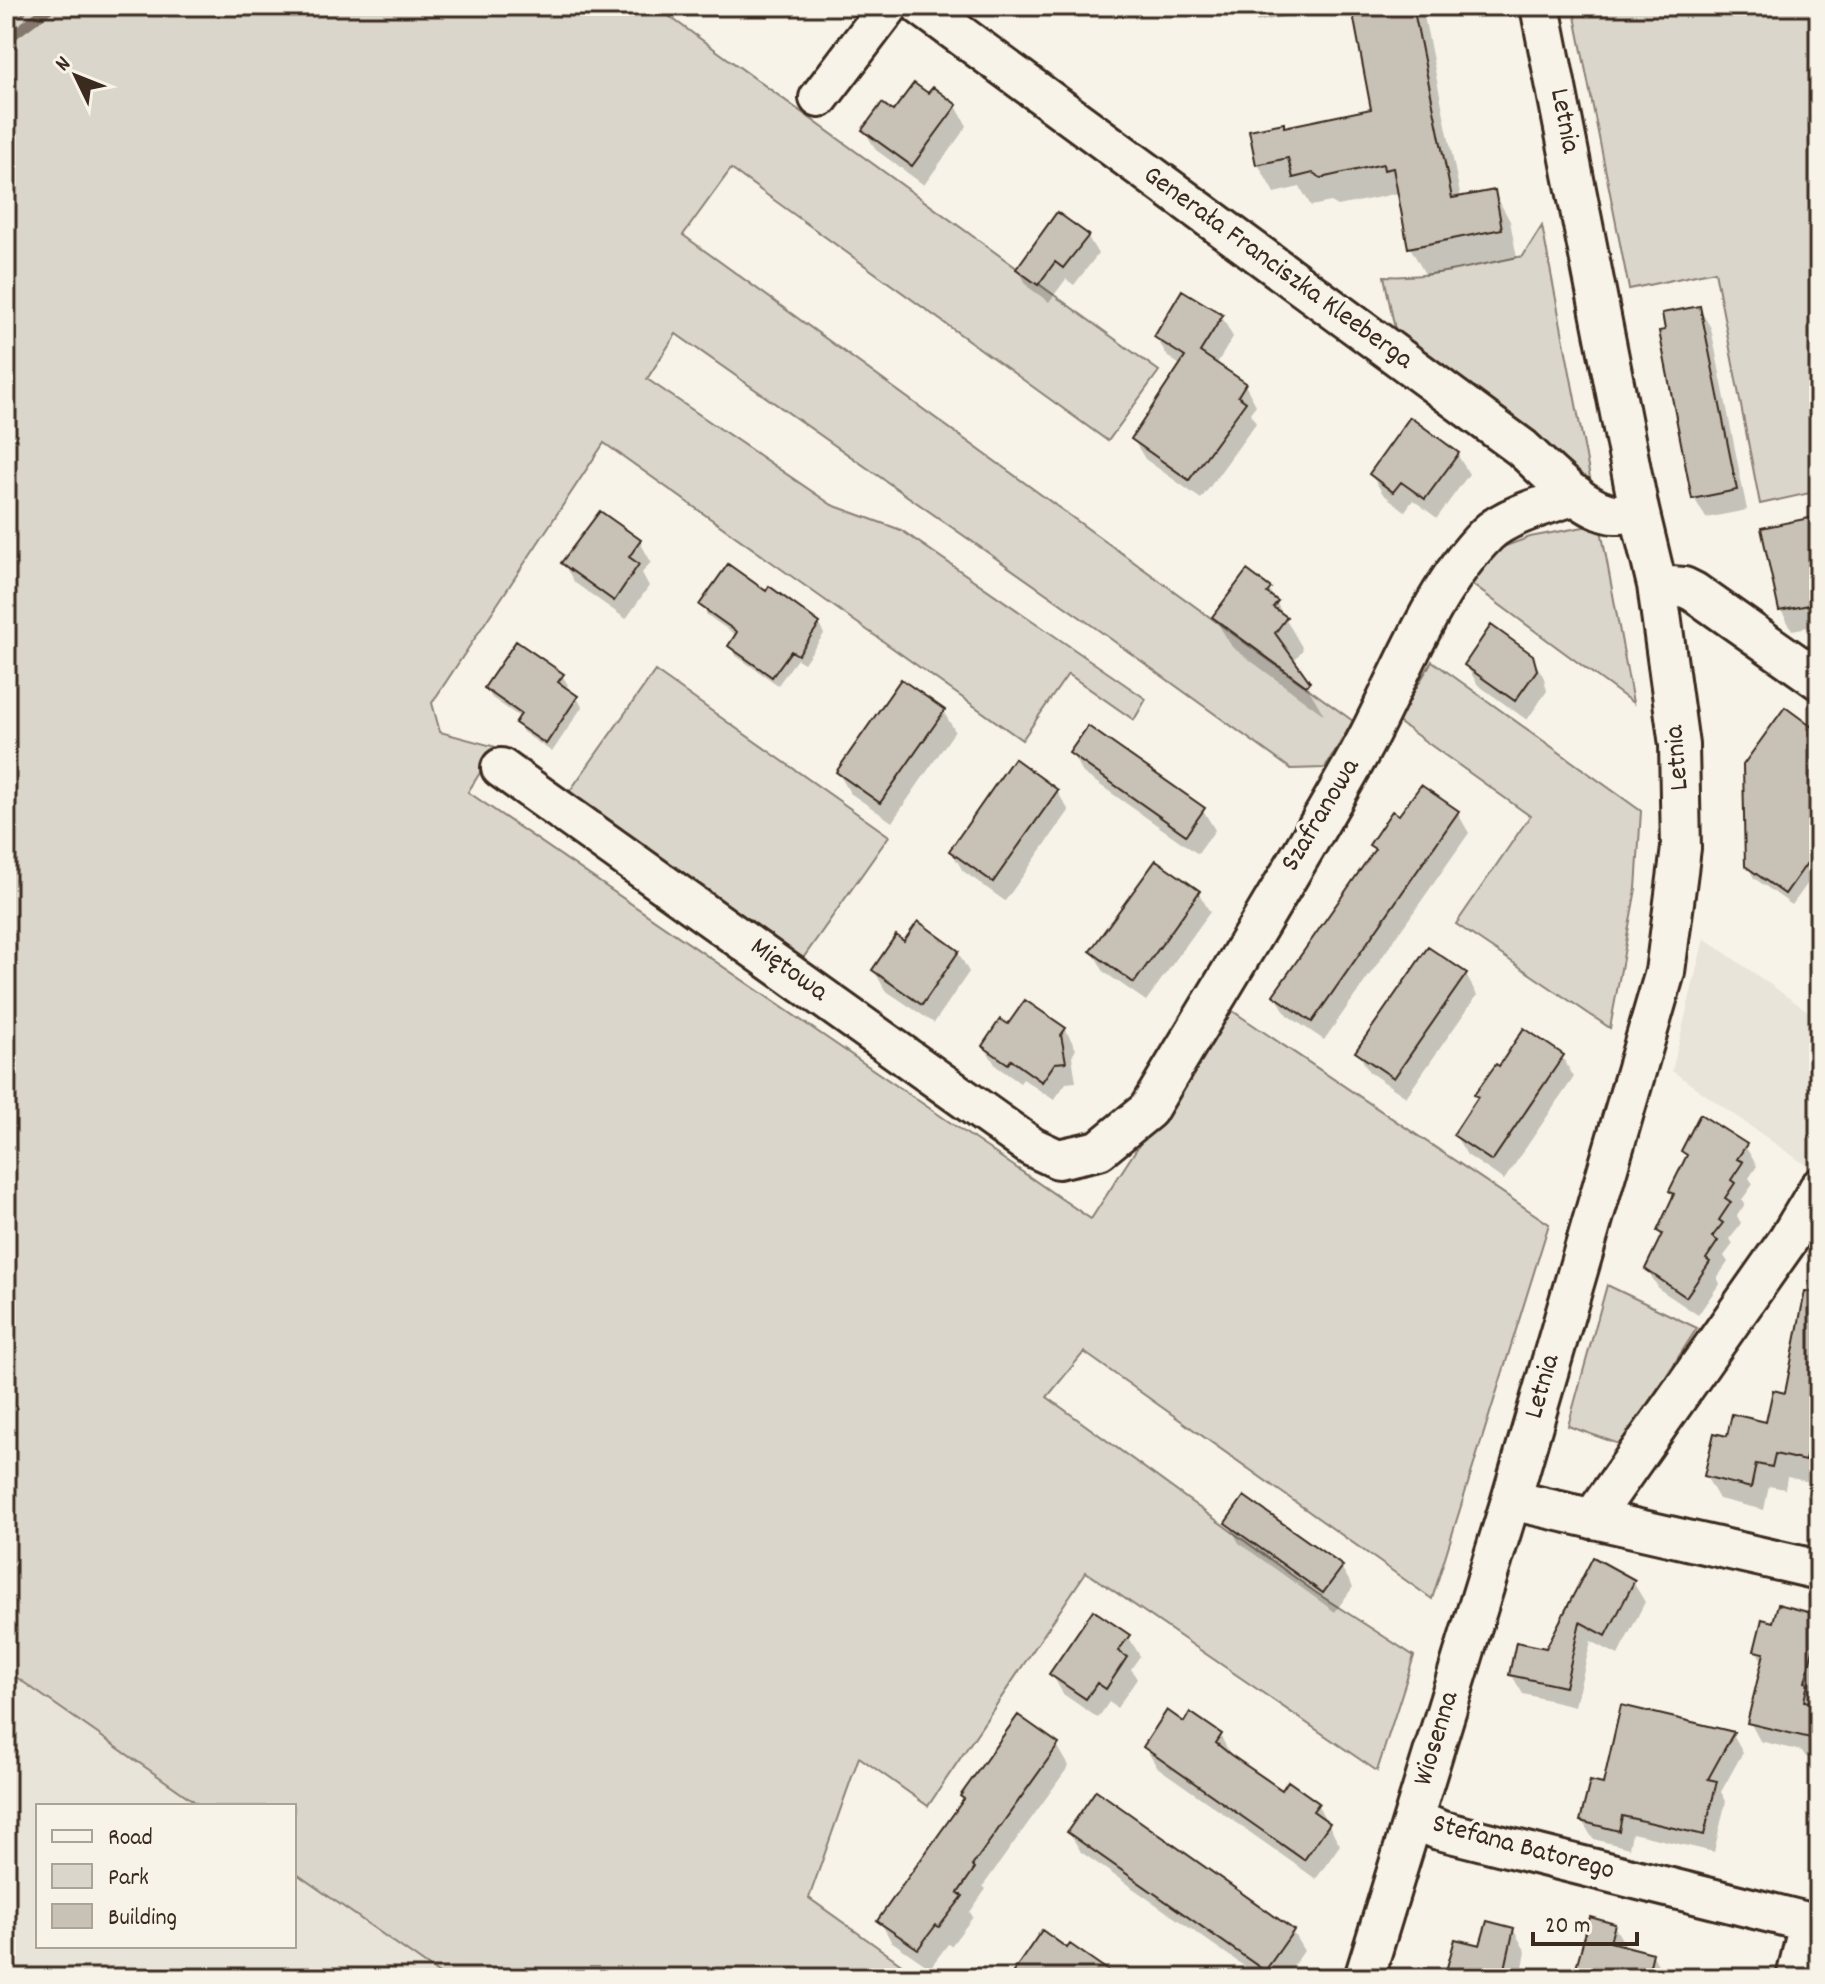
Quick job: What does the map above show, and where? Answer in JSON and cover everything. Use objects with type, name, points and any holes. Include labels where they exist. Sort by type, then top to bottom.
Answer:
[{"type":"street","points":[[819,98],[889,6]]},
{"type":"street","name":"Generała Franciszka Kleeberga","points":[[921,6],[1522,448],[1576,495],[1606,513],[1639,510]]},
{"type":"street","name":"Letnia","points":[[1511,1500],[1665,972],[1681,848],[1682,801],[1679,745],[1657,585],[1639,510],[1540,6]]},
{"type":"street","name":"Szafranowa","points":[[1079,1154],[1099,1150],[1148,1110],[1359,754],[1439,599],[1463,560],[1490,530],[1529,511],[1576,495]]},
{"type":"street","points":[[1657,585],[1684,587],[1694,592],[1819,680]]},
{"type":"street","name":"Miętowa","points":[[501,768],[1032,1147],[1058,1159],[1079,1154]]},
{"type":"street","points":[[1592,1519],[1788,1240],[1819,1188]]},
{"type":"street","points":[[1511,1500],[1819,1570]]},
{"type":"street","name":"Wiosenna","points":[[1364,1978],[1511,1500]]},
{"type":"street","name":"Stefana Batorego","points":[[1414,1819],[1439,1830],[1814,1924]]},
{"type":"street","points":[[1796,1978],[1814,1924]]},
{"type":"shaded area","points":[[1704,938],[1819,1019],[1819,1161],[1814,1171],[1672,1071]]},
{"type":"shaded area","points":[[6,1670],[198,1804],[36,1804],[36,1948],[296,1948],[296,1873],[445,1978],[6,1978]]},
{"type":"green space","points":[[33,6],[655,6],[1159,371],[1108,441],[731,169],[683,235],[1353,721],[1325,768],[1291,769],[676,334],[647,379],[832,505],[901,530],[1146,699],[1134,720],[1068,674],[1022,740],[604,443],[432,703],[440,732],[496,747],[468,792],[1091,1219],[1228,1008],[1549,1224],[1432,1599],[1084,1352],[1047,1397],[1315,1592],[1414,1656],[1377,1771],[1086,1572],[928,1806],[859,1757],[809,1898],[921,1978],[445,1978],[296,1873],[296,1804],[198,1804],[6,1670],[6,26]]},
{"type":"green space","points":[[1573,6],[1819,6],[1819,491],[1760,504],[1715,271],[1629,289]]},
{"type":"green space","points":[[1542,226],[1591,483],[1397,339],[1384,276],[1437,273],[1523,256]]},
{"type":"green space","points":[[1600,524],[1633,703],[1474,586],[1464,582],[1484,554],[1530,537]]},
{"type":"green space","points":[[1432,661],[1641,811],[1636,889],[1610,1028],[1456,924],[1530,816],[1397,721]]},
{"type":"green space","points":[[655,671],[889,836],[801,961],[567,795]]},
{"type":"green space","points":[[1607,1285],[1697,1328],[1622,1445],[1568,1426]]},
{"type":"building","points":[[1391,6],[1413,6],[1452,198],[1495,190],[1502,229],[1408,248],[1393,168],[1384,170],[1383,164],[1321,178],[1313,173],[1293,178],[1288,158],[1256,165],[1249,130],[1284,123],[1284,127],[1371,109],[1353,14]]},
{"type":"building","points":[[914,83],[928,93],[933,87],[957,105],[912,166],[862,130],[882,103],[893,111]]},
{"type":"building","points":[[1057,212],[1089,235],[1063,268],[1055,262],[1038,285],[1016,269]]},
{"type":"building","points":[[1182,290],[1223,315],[1200,352],[1246,383],[1238,396],[1246,402],[1189,480],[1131,439],[1185,357],[1154,337]]},
{"type":"building","points":[[1700,306],[1737,490],[1692,499],[1659,331],[1665,330],[1662,313]]},
{"type":"building","points":[[1410,417],[1459,453],[1425,499],[1401,482],[1393,492],[1369,474]]},
{"type":"building","points":[[600,511],[641,540],[629,557],[639,564],[614,601],[561,563]]},
{"type":"building","points":[[1819,516],[1819,603],[1779,611],[1761,528]]},
{"type":"building","points":[[728,564],[766,591],[769,586],[820,623],[798,655],[791,651],[772,677],[728,646],[737,632],[699,605]]},
{"type":"building","points":[[1247,570],[1271,588],[1267,593],[1278,601],[1273,607],[1287,617],[1275,633],[1310,682],[1306,686],[1212,617]]},
{"type":"building","points":[[1491,625],[1533,655],[1537,670],[1515,701],[1464,665]]},
{"type":"building","points":[[516,641],[564,674],[558,682],[578,696],[546,744],[515,723],[521,714],[484,688]]},
{"type":"building","points":[[901,679],[945,710],[880,803],[836,772]]},
{"type":"building","points":[[1785,707],[1819,732],[1819,846],[1785,894],[1745,866],[1743,765]]},
{"type":"building","points":[[1088,726],[1205,808],[1186,835],[1069,753]]},
{"type":"building","points":[[1014,758],[1058,790],[993,882],[949,851]]},
{"type":"building","points":[[1421,785],[1459,811],[1312,1022],[1273,995],[1375,849],[1369,845],[1392,811],[1399,815]]},
{"type":"building","points":[[1156,860],[1200,891],[1134,983],[1090,951]]},
{"type":"building","points":[[918,921],[959,951],[922,1005],[872,970],[896,935],[904,941]]},
{"type":"building","points":[[1428,947],[1467,973],[1394,1078],[1355,1052]]},
{"type":"building","points":[[1025,1000],[1066,1028],[1061,1035],[1066,1062],[1055,1063],[1042,1082],[1011,1060],[1008,1064],[982,1046],[1000,1019],[1008,1024]]},
{"type":"building","points":[[1524,1028],[1564,1055],[1492,1161],[1453,1135],[1478,1097],[1474,1095],[1496,1064],[1499,1066]]},
{"type":"building","points":[[1700,1114],[1747,1144],[1737,1159],[1743,1162],[1731,1180],[1735,1183],[1725,1198],[1731,1202],[1719,1220],[1723,1223],[1712,1237],[1718,1241],[1706,1259],[1710,1262],[1686,1297],[1645,1269],[1662,1234],[1657,1231],[1674,1194],[1669,1191],[1687,1155],[1681,1151]]},
{"type":"building","points":[[1805,1291],[1819,1292],[1819,1403],[1805,1461],[1775,1454],[1772,1467],[1756,1464],[1751,1488],[1704,1476],[1714,1433],[1727,1436],[1732,1414],[1766,1422],[1773,1390],[1785,1393]]},
{"type":"building","points":[[1244,1496],[1343,1566],[1323,1593],[1225,1523]]},
{"type":"building","points":[[1593,1557],[1635,1580],[1606,1636],[1580,1622],[1565,1687],[1509,1675],[1516,1642],[1546,1648]]},
{"type":"building","points":[[1778,1604],[1819,1615],[1804,1701],[1819,1704],[1819,1740],[1747,1723],[1764,1653],[1754,1651],[1762,1619],[1773,1622]]},
{"type":"building","points":[[1093,1610],[1130,1635],[1118,1651],[1127,1657],[1106,1689],[1097,1683],[1086,1699],[1049,1674]]},
{"type":"building","points":[[1621,1705],[1734,1732],[1708,1779],[1717,1781],[1704,1835],[1622,1816],[1619,1831],[1580,1821],[1590,1781],[1603,1784]]},
{"type":"building","points":[[1167,1710],[1184,1722],[1190,1712],[1222,1734],[1216,1743],[1231,1755],[1282,1790],[1288,1781],[1319,1803],[1313,1811],[1330,1823],[1304,1860],[1143,1747]]},
{"type":"building","points":[[1018,1715],[1059,1744],[972,1866],[975,1868],[958,1893],[963,1896],[918,1949],[877,1921],[964,1799],[960,1796]]},
{"type":"building","points":[[1096,1790],[1294,1930],[1265,1971],[1067,1832]]},
{"type":"building","points":[[1590,1917],[1615,1924],[1610,1942],[1653,1953],[1647,1978],[1573,1978]]},
{"type":"building","points":[[1487,1921],[1514,1928],[1503,1978],[1444,1978],[1455,1939],[1480,1945]]},
{"type":"building","points":[[1042,1930],[1067,1948],[1070,1944],[1119,1978],[1009,1978]]},
{"type":"waterway","points":[[6,40],[52,6]]}]
